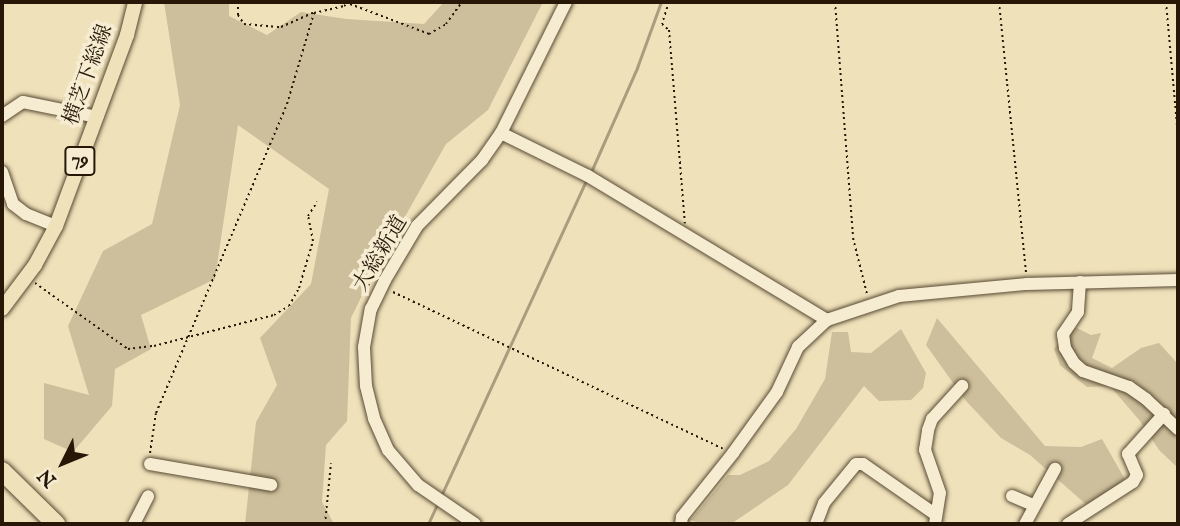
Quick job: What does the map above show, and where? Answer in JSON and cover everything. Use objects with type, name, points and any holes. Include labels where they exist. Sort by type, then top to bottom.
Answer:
[{"type":"highway","points":[[2,471],[56,524]]},
{"type":"main road","name":"横芝下総線","points":[[2,309],[26,277],[56,226],[128,35],[135,2]]},
{"type":"street","name":"大総新道","points":[[475,524],[418,485],[388,450],[374,418],[366,386],[364,347],[371,309],[417,226],[482,160],[500,133],[566,2]]},
{"type":"street","points":[[2,116],[23,102],[97,117]]},
{"type":"street","points":[[500,133],[589,176],[827,320]]},
{"type":"street","points":[[2,172],[13,204],[26,214],[56,226]]},
{"type":"street","points":[[681,524],[682,517],[733,453],[776,392],[798,347],[827,320],[899,296],[1027,284],[1178,280]]},
{"type":"street","points":[[1080,282],[1078,312],[1063,334],[1065,348],[1074,363],[1083,371],[1129,387],[1164,414],[1178,429]]},
{"type":"street","points":[[816,524],[824,503],[856,464],[863,464],[936,520],[940,493],[925,450],[928,430],[932,419],[962,386]]},
{"type":"street","points":[[1068,524],[1133,482],[1138,474],[1128,454],[1164,414]]},
{"type":"street","points":[[150,464],[271,485]]},
{"type":"street","points":[[1025,524],[1055,469]]},
{"type":"street","points":[[134,524],[148,496]]},
{"type":"street","points":[[1012,496],[1033,505]]},
{"type":"path","points":[[238,2],[238,15],[244,24],[281,27],[314,13],[349,3],[429,34],[446,24],[462,2]]},
{"type":"path","points":[[669,2],[662,24],[669,30],[686,234]]},
{"type":"path","points":[[835,2],[853,237],[870,305]]},
{"type":"path","points":[[999,2],[1027,284]]},
{"type":"path","points":[[1166,2],[1178,137]]},
{"type":"path","points":[[150,464],[156,413],[287,104],[314,13]]},
{"type":"path","points":[[26,277],[128,349],[186,338],[286,310],[299,288],[310,253],[313,231],[308,216],[317,202]]},
{"type":"path","points":[[366,292],[378,261],[404,228]]},
{"type":"path","points":[[382,287],[733,453]]},
{"type":"path","points":[[325,524],[331,463]]},
{"type":"shaded area","points":[[164,2],[229,2],[229,16],[267,35],[301,12],[346,19],[424,24],[444,2],[543,2],[488,110],[446,144],[372,275],[351,318],[347,421],[326,445],[322,502],[334,524],[245,524],[256,422],[277,385],[260,338],[311,284],[329,189],[238,125],[215,279],[141,315],[151,349],[115,369],[112,406],[73,452],[44,439],[44,383],[89,395],[68,326],[103,251],[152,224],[180,105]]},
{"type":"shaded area","points":[[937,318],[1045,446],[1081,447],[1102,439],[1126,481],[1089,507],[1030,455],[1001,438],[966,401],[926,345]]},
{"type":"shaded area","points":[[1077,328],[1091,335],[1101,333],[1092,358],[1112,368],[1141,348],[1159,343],[1178,364],[1178,468],[1159,450],[1140,421],[1110,386],[1087,387],[1060,365],[1054,349],[1068,330]]},
{"type":"shaded area","points":[[901,329],[926,373],[923,388],[911,400],[879,401],[864,386],[788,485],[731,524],[701,524],[691,520],[728,475],[740,475],[769,461],[796,429],[825,379],[832,332],[848,332],[851,352],[871,353]]},
{"type":"waterway","points":[[591,172],[637,68],[661,2]]},
{"type":"waterway","points":[[441,496],[586,181]]},
{"type":"waterway","points":[[428,524],[437,505]]}]
